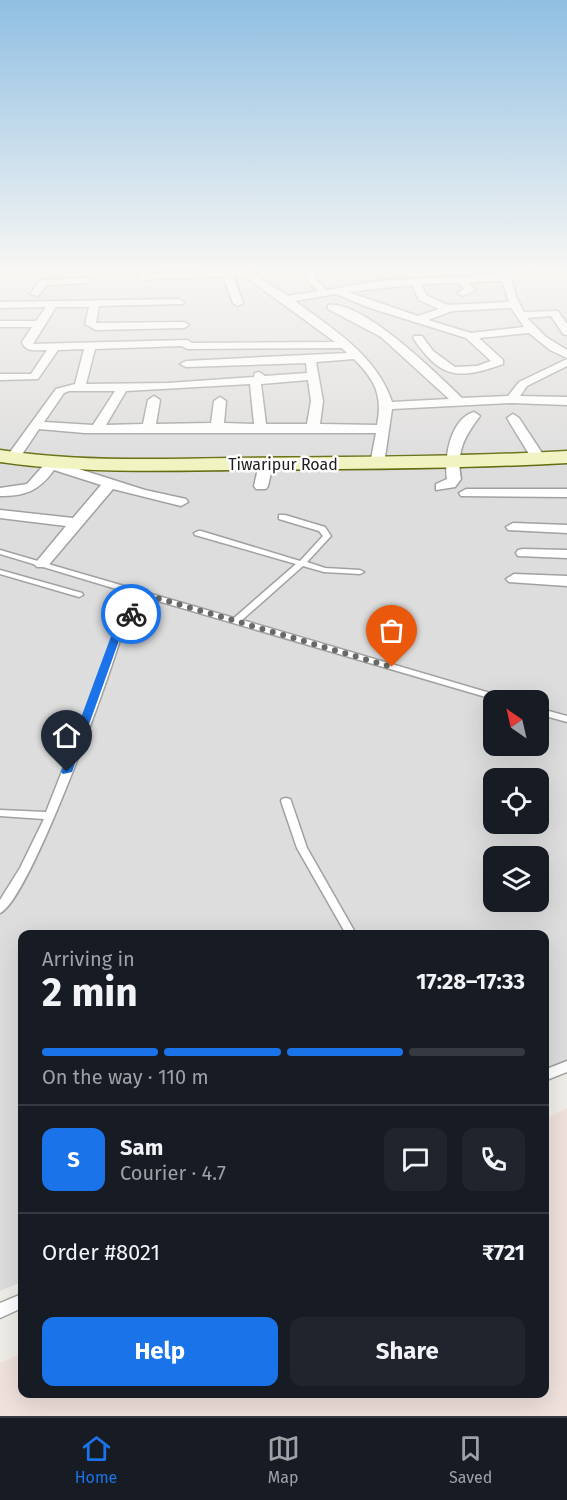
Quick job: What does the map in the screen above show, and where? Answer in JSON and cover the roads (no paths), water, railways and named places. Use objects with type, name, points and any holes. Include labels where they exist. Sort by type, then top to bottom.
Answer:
[{"type":"street","points":[[33,334],[27,346],[297,342],[345,345]]},
{"type":"street","points":[[0,377],[34,377],[57,347],[62,334]]},
{"type":"street","points":[[185,334],[185,386]]},
{"type":"street","points":[[330,334],[357,355],[379,381],[387,406],[377,464]]},
{"type":"street","points":[[383,334],[458,401]]},
{"type":"street","points":[[464,334],[470,336],[488,334]]},
{"type":"street","points":[[536,334],[567,355]]},
{"type":"street","points":[[430,374],[478,369],[499,362],[470,336]]},
{"type":"street","points":[[418,338],[429,353],[453,371]]},
{"type":"street","points":[[297,342],[306,360],[311,364],[314,376],[317,401],[313,428]]},
{"type":"street","points":[[80,386],[90,346]]},
{"type":"street","points":[[186,363],[306,360],[357,355]]},
{"type":"street","points":[[256,362],[260,381]]},
{"type":"street","points":[[512,399],[523,384],[567,362]]},
{"type":"street","points":[[6,458],[60,391],[80,386],[185,386],[314,376]]},
{"type":"street","points":[[260,381],[255,382],[260,406],[260,427]]},
{"type":"street","points":[[97,429],[123,387]]},
{"type":"street","points":[[387,406],[512,399],[567,401]]},
{"type":"street","points":[[149,428],[154,400]]},
{"type":"street","points":[[217,427],[220,401]]},
{"type":"street","points":[[441,487],[450,484],[454,479],[451,463],[456,439],[474,416]]},
{"type":"street","points":[[513,418],[538,459]]},
{"type":"street","points":[[34,425],[97,429],[217,427],[384,429]]},
{"type":"street","name":"Tiwaripur Road","points":[[6,458],[52,463],[377,464],[567,457]]},
{"type":"street","points":[[0,492],[18,493],[32,489],[52,463],[110,484],[181,502]]},
{"type":"street","points":[[261,486],[267,464]]},
{"type":"street","points":[[42,564],[110,484]]},
{"type":"street","points":[[465,493],[567,493]]},
{"type":"street","points":[[0,514],[76,523]]},
{"type":"street","points":[[513,526],[567,530]]},
{"type":"street","points":[[524,553],[567,554]]},
{"type":"street","points":[[514,579],[567,581]]},
{"type":"lane","points":[[236,621],[324,542],[326,531],[282,517]]},
{"type":"lane","points":[[198,533],[324,570],[360,572]]},
{"type":"lane","points":[[0,552],[483,694]]},
{"type":"lane","points":[[0,572],[79,596]]},
{"type":"lane","points":[[0,909],[36,851],[50,816],[122,620],[127,589]]},
{"type":"lane","points":[[122,620],[157,598]]},
{"type":"lane","points":[[549,714],[567,719]]},
{"type":"lane","points":[[286,801],[299,841],[349,930]]},
{"type":"lane","points":[[0,813],[50,816]]},
{"type":"lane","points":[[549,1074],[567,1066]]},
{"type":"lane","points":[[0,1311],[18,1303]]}]
